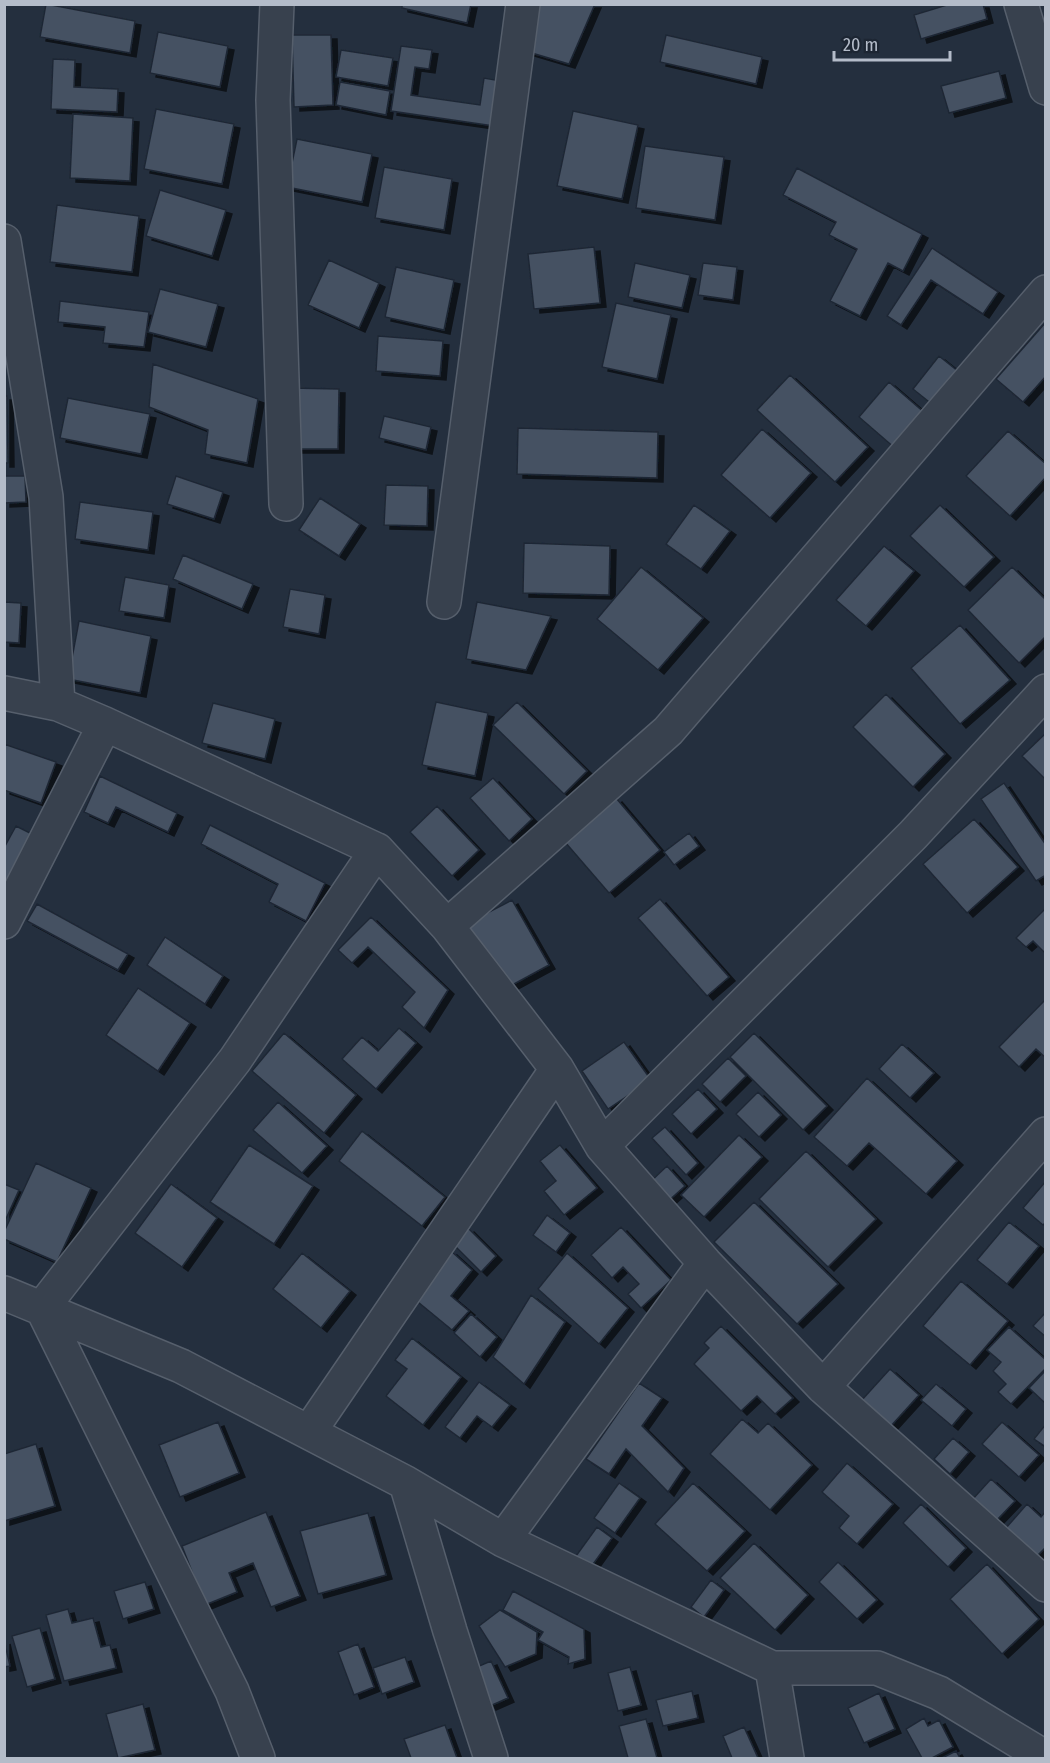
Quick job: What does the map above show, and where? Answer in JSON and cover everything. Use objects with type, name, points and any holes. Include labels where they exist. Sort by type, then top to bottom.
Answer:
[{"type":"street","points":[[276,4],[273,100],[286,504]]},
{"type":"street","points":[[444,602],[523,4]]},
{"type":"street","points":[[1021,4],[1046,88]]},
{"type":"street","points":[[4,241],[46,497],[58,704]]},
{"type":"street","points":[[447,926],[668,731],[1046,292]]},
{"type":"street","points":[[602,1146],[913,835],[1046,691]]},
{"type":"street","points":[[4,693],[58,704],[377,850],[447,926],[557,1069],[602,1146],[705,1263],[823,1388],[1046,1585]]},
{"type":"street","points":[[4,922],[105,724]]},
{"type":"street","points":[[42,1308],[236,1060],[377,850]]},
{"type":"street","points":[[309,1432],[557,1069]]},
{"type":"street","points":[[823,1388],[1046,1134]]},
{"type":"street","points":[[503,1540],[705,1263]]},
{"type":"street","points":[[4,1293],[181,1366],[406,1483],[503,1540],[772,1668],[877,1668],[939,1693],[1046,1758]]},
{"type":"street","points":[[42,1308],[232,1691],[258,1758]]},
{"type":"street","points":[[406,1483],[491,1758]]},
{"type":"street","points":[[772,1668],[787,1758]]},
{"type":"building","points":[[46,4],[135,21],[130,53],[40,37]]},
{"type":"building","points":[[402,4],[471,4],[467,23],[402,8]]},
{"type":"building","points":[[535,4],[595,4],[569,64],[525,51]]},
{"type":"building","points":[[950,4],[983,4],[987,19],[921,39],[914,15]]},
{"type":"building","points":[[158,32],[228,46],[220,87],[150,73]]},
{"type":"building","points":[[292,35],[331,35],[333,105],[294,107]]},
{"type":"building","points":[[666,35],[762,57],[756,84],[660,62]]},
{"type":"building","points":[[401,46],[432,50],[429,69],[415,67],[411,95],[480,105],[484,78],[501,81],[494,126],[391,111]]},
{"type":"building","points":[[341,50],[393,58],[388,86],[336,77]]},
{"type":"building","points":[[53,59],[75,60],[74,87],[118,89],[117,112],[51,109]]},
{"type":"building","points":[[999,71],[1006,98],[949,113],[941,86]]},
{"type":"building","points":[[340,82],[390,91],[386,115],[336,105]]},
{"type":"building","points":[[156,109],[234,124],[222,184],[144,169]]},
{"type":"building","points":[[573,111],[638,125],[622,199],[557,186]]},
{"type":"building","points":[[73,114],[133,118],[130,181],[70,178]]},
{"type":"building","points":[[297,139],[372,154],[362,202],[287,187]]},
{"type":"building","points":[[645,146],[724,157],[715,220],[636,208]]},
{"type":"building","points":[[384,167],[452,179],[444,230],[375,218]]},
{"type":"building","points":[[797,168],[922,234],[903,271],[888,263],[860,316],[830,301],[857,249],[829,235],[836,222],[783,195]]},
{"type":"building","points":[[160,190],[226,210],[212,256],[146,236]]},
{"type":"building","points":[[57,205],[139,216],[132,272],[50,262]]},
{"type":"building","points":[[594,247],[600,303],[534,309],[528,254]]},
{"type":"building","points":[[932,248],[998,292],[983,314],[931,280],[901,325],[887,316]]},
{"type":"building","points":[[329,260],[379,283],[359,328],[308,305]]},
{"type":"building","points":[[635,263],[690,275],[682,308],[628,297]]},
{"type":"building","points":[[703,263],[737,267],[733,300],[698,295]]},
{"type":"building","points":[[396,267],[454,280],[444,330],[385,317]]},
{"type":"building","points":[[160,289],[218,304],[206,347],[148,332]]},
{"type":"building","points":[[60,301],[149,312],[144,347],[103,343],[105,327],[58,322]]},
{"type":"building","points":[[616,303],[671,315],[657,379],[602,367]]},
{"type":"building","points":[[1046,322],[1046,376],[1023,402],[996,379]]},
{"type":"building","points":[[378,336],[443,341],[440,376],[376,371]]},
{"type":"building","points":[[939,356],[959,372],[933,405],[913,389]]},
{"type":"building","points":[[153,364],[258,399],[247,463],[205,454],[208,430],[149,407]]},
{"type":"building","points":[[790,375],[868,447],[835,482],[757,410]]},
{"type":"building","points":[[889,382],[926,414],[896,449],[859,417]]},
{"type":"building","points":[[290,388],[339,389],[338,449],[289,449]]},
{"type":"building","points":[[4,396],[7,396],[8,463],[4,463]]},
{"type":"building","points":[[68,398],[150,414],[141,454],[60,438]]},
{"type":"building","points":[[384,416],[431,427],[426,450],[379,438]]},
{"type":"building","points":[[518,428],[658,432],[657,478],[517,474]]},
{"type":"building","points":[[762,429],[811,473],[770,518],[721,475]]},
{"type":"building","points":[[1008,431],[1046,464],[1046,477],[1010,516],[966,476]]},
{"type":"building","points":[[4,476],[25,476],[26,502],[4,503]]},
{"type":"building","points":[[176,476],[223,492],[214,519],[167,504]]},
{"type":"building","points":[[386,485],[428,486],[427,526],[384,525]]},
{"type":"building","points":[[320,498],[360,524],[339,556],[299,530]]},
{"type":"building","points":[[80,502],[153,512],[148,550],[75,539]]},
{"type":"building","points":[[694,505],[730,531],[701,569],[666,544]]},
{"type":"building","points":[[940,505],[994,557],[964,587],[910,536]]},
{"type":"building","points":[[524,543],[610,546],[609,595],[523,593]]},
{"type":"building","points":[[884,546],[914,571],[866,626],[836,600]]},
{"type":"building","points":[[183,555],[253,584],[242,609],[173,579]]},
{"type":"building","points":[[641,567],[703,618],[658,670],[597,619]]},
{"type":"building","points":[[1012,567],[1046,600],[1046,636],[1019,663],[968,610]]},
{"type":"building","points":[[125,577],[169,585],[164,618],[119,611]]},
{"type":"building","points":[[290,589],[325,595],[319,634],[283,627]]},
{"type":"building","points":[[4,602],[21,603],[19,643],[4,642]]},
{"type":"building","points":[[477,602],[551,616],[526,670],[466,659]]},
{"type":"building","points":[[79,621],[151,636],[140,693],[68,679]]},
{"type":"building","points":[[960,625],[1010,680],[960,724],[911,668]]},
{"type":"building","points":[[886,694],[945,754],[913,787],[853,727]]},
{"type":"building","points":[[436,702],[488,713],[475,776],[422,765]]},
{"type":"building","points":[[517,702],[587,771],[564,794],[493,725]]},
{"type":"building","points":[[213,703],[275,719],[265,759],[202,743]]},
{"type":"building","points":[[1046,733],[1046,780],[1022,756]]},
{"type":"building","points":[[4,744],[56,762],[41,803],[4,790]]},
{"type":"building","points":[[100,776],[177,813],[168,832],[116,807],[108,823],[84,812]]},
{"type":"building","points":[[493,778],[532,819],[509,841],[470,798]]},
{"type":"building","points":[[1004,783],[1046,845],[1046,875],[1036,881],[981,799]]},
{"type":"building","points":[[616,798],[660,850],[609,893],[565,842]]},
{"type":"building","points":[[437,806],[479,850],[452,876],[410,832]]},
{"type":"building","points":[[974,819],[1018,867],[967,913],[923,864]]},
{"type":"building","points":[[210,825],[325,883],[306,921],[269,902],[278,884],[201,844]]},
{"type":"building","points":[[16,826],[34,835],[10,880],[4,878],[4,848]]},
{"type":"building","points":[[689,833],[699,846],[674,865],[664,852]]},
{"type":"building","points":[[660,899],[729,977],[707,996],[638,918]]},
{"type":"building","points":[[512,900],[549,965],[503,990],[466,924]]},
{"type":"building","points":[[37,904],[128,954],[118,970],[27,921]]},
{"type":"building","points":[[1046,908],[1046,954],[1033,941],[1026,947],[1016,938]]},
{"type":"building","points":[[371,917],[448,990],[424,1028],[402,1007],[415,992],[368,947],[352,963],[338,950]]},
{"type":"building","points":[[165,937],[223,976],[205,1004],[147,965]]},
{"type":"building","points":[[138,988],[190,1023],[158,1071],[106,1035]]},
{"type":"building","points":[[1046,999],[1046,1058],[1036,1049],[1019,1067],[999,1047]]},
{"type":"building","points":[[399,1028],[416,1043],[376,1089],[342,1059],[362,1037],[378,1051]]},
{"type":"building","points":[[284,1033],[356,1095],[324,1133],[252,1071]]},
{"type":"building","points":[[754,1033],[827,1106],[803,1130],[730,1057]]},
{"type":"building","points":[[624,1042],[651,1080],[608,1109],[582,1071]]},
{"type":"building","points":[[902,1044],[934,1073],[910,1098],[879,1069]]},
{"type":"building","points":[[728,1058],[746,1076],[720,1102],[702,1084]]},
{"type":"building","points":[[867,1078],[957,1161],[926,1194],[869,1143],[847,1166],[814,1137]]},
{"type":"building","points":[[698,1089],[717,1109],[691,1134],[672,1114]]},
{"type":"building","points":[[758,1092],[781,1115],[759,1137],[736,1114]]},
{"type":"building","points":[[278,1102],[327,1146],[302,1173],[253,1130]]},
{"type":"building","points":[[665,1127],[698,1163],[686,1175],[652,1138]]},
{"type":"building","points":[[362,1131],[445,1197],[422,1226],[339,1161]]},
{"type":"building","points":[[739,1135],[762,1157],[704,1217],[681,1195]]},
{"type":"building","points":[[249,1145],[313,1186],[274,1244],[210,1202]]},
{"type":"building","points":[[560,1145],[597,1188],[564,1215],[544,1191],[556,1181],[540,1161]]},
{"type":"building","points":[[806,1151],[876,1219],[828,1267],[759,1199]]},
{"type":"building","points":[[36,1163],[91,1188],[57,1262],[4,1239],[4,1232]]},
{"type":"building","points":[[667,1166],[685,1186],[666,1203],[648,1184]]},
{"type":"building","points":[[1046,1181],[1046,1222],[1043,1225],[1023,1208]]},
{"type":"building","points":[[4,1184],[19,1190],[5,1221],[4,1221]]},
{"type":"building","points":[[171,1184],[217,1218],[182,1267],[135,1233]]},
{"type":"building","points":[[754,1202],[838,1284],[797,1324],[714,1242]]},
{"type":"building","points":[[547,1215],[570,1233],[556,1252],[533,1235]]},
{"type":"building","points":[[1009,1222],[1039,1246],[1007,1284],[977,1260]]},
{"type":"building","points":[[621,1227],[671,1280],[641,1308],[628,1294],[639,1284],[623,1267],[612,1278],[591,1255]]},
{"type":"building","points":[[468,1228],[496,1256],[481,1272],[454,1245]]},
{"type":"building","points":[[451,1251],[472,1270],[451,1296],[469,1311],[452,1330],[418,1302]]},
{"type":"building","points":[[302,1253],[350,1291],[321,1328],[273,1289]]},
{"type":"building","points":[[567,1253],[628,1308],[599,1344],[538,1289]]},
{"type":"building","points":[[961,1281],[1008,1321],[970,1365],[923,1326]]},
{"type":"building","points":[[531,1295],[565,1322],[524,1384],[493,1357]]},
{"type":"building","points":[[1046,1312],[1046,1337],[1033,1326]]},
{"type":"building","points":[[471,1314],[497,1337],[480,1357],[454,1333]]},
{"type":"building","points":[[721,1326],[793,1398],[775,1414],[757,1396],[741,1411],[694,1364],[709,1348],[704,1343]]},
{"type":"building","points":[[1009,1327],[1046,1360],[1046,1368],[1011,1404],[998,1392],[1006,1384],[993,1371],[1001,1362],[987,1350]]},
{"type":"building","points":[[412,1338],[461,1377],[423,1425],[386,1396],[407,1369],[395,1360]]},
{"type":"building","points":[[890,1369],[919,1395],[890,1427],[861,1401]]},
{"type":"building","points":[[1046,1370],[1046,1403],[1045,1403],[1029,1388]]},
{"type":"building","points":[[479,1382],[510,1405],[492,1427],[477,1416],[460,1438],[445,1427]]},
{"type":"building","points":[[639,1383],[662,1398],[642,1426],[684,1468],[668,1492],[626,1449],[609,1474],[586,1459]]},
{"type":"building","points":[[936,1384],[966,1409],[952,1426],[921,1400]]},
{"type":"building","points":[[742,1419],[758,1433],[768,1423],[812,1465],[770,1510],[710,1454]]},
{"type":"building","points":[[218,1422],[239,1473],[180,1497],[159,1445]]},
{"type":"building","points":[[1002,1422],[1039,1455],[1019,1477],[982,1444]]},
{"type":"building","points":[[1046,1424],[1046,1447],[1034,1439]]},
{"type":"building","points":[[953,1438],[969,1452],[950,1474],[934,1459]]},
{"type":"building","points":[[36,1444],[55,1506],[4,1521],[4,1454]]},
{"type":"building","points":[[847,1463],[893,1504],[857,1544],[839,1528],[849,1516],[822,1492]]},
{"type":"building","points":[[991,1479],[1015,1501],[996,1521],[972,1500]]},
{"type":"building","points":[[619,1483],[640,1498],[615,1533],[594,1518]]},
{"type":"building","points":[[693,1483],[745,1531],[707,1571],[655,1524]]},
{"type":"building","points":[[921,1504],[966,1548],[948,1567],[903,1523]]},
{"type":"building","points":[[1027,1504],[1041,1517],[1046,1511],[1046,1547],[1037,1556],[1006,1528]]},
{"type":"building","points":[[266,1512],[300,1596],[271,1607],[253,1563],[229,1573],[237,1592],[205,1605],[182,1546]]},
{"type":"building","points":[[368,1513],[386,1575],[318,1594],[300,1531]]},
{"type":"building","points":[[597,1527],[612,1538],[591,1567],[576,1556]]},
{"type":"building","points":[[754,1543],[808,1595],[775,1630],[720,1578]]},
{"type":"building","points":[[838,1562],[877,1600],[857,1619],[819,1582]]},
{"type":"building","points":[[987,1564],[1039,1619],[1002,1654],[950,1599]]},
{"type":"building","points":[[711,1580],[724,1590],[704,1617],[691,1607]]},
{"type":"building","points":[[145,1582],[154,1609],[123,1619],[114,1591]]},
{"type":"building","points":[[513,1591],[584,1629],[585,1659],[568,1664],[569,1657],[538,1640],[543,1632],[503,1610]]},
{"type":"building","points":[[68,1609],[72,1623],[93,1618],[101,1647],[110,1645],[116,1668],[64,1681],[46,1615]]},
{"type":"building","points":[[500,1610],[537,1632],[536,1654],[505,1667],[479,1626]]},
{"type":"building","points":[[40,1628],[55,1679],[27,1687],[12,1636]]},
{"type":"building","points":[[4,1640],[10,1666],[4,1667]]},
{"type":"building","points":[[358,1644],[374,1687],[354,1695],[338,1652]]},
{"type":"building","points":[[405,1657],[414,1682],[382,1694],[373,1668]]},
{"type":"building","points":[[491,1661],[508,1698],[490,1706],[472,1669]]},
{"type":"building","points":[[630,1667],[641,1705],[618,1711],[608,1673]]},
{"type":"building","points":[[692,1691],[698,1718],[663,1726],[656,1700]]},
{"type":"building","points":[[879,1693],[895,1729],[864,1743],[848,1708]]},
{"type":"building","points":[[143,1704],[155,1750],[118,1758],[106,1714]]},
{"type":"building","points":[[924,1718],[928,1726],[939,1720],[953,1747],[932,1758],[922,1758],[906,1729]]},
{"type":"building","points":[[646,1719],[657,1758],[628,1758],[619,1726]]},
{"type":"building","points":[[445,1725],[457,1758],[411,1758],[404,1739]]},
{"type":"building","points":[[744,1727],[758,1758],[732,1758],[723,1736]]},
{"type":"building","points":[[956,1751],[960,1758],[942,1758]]}]
